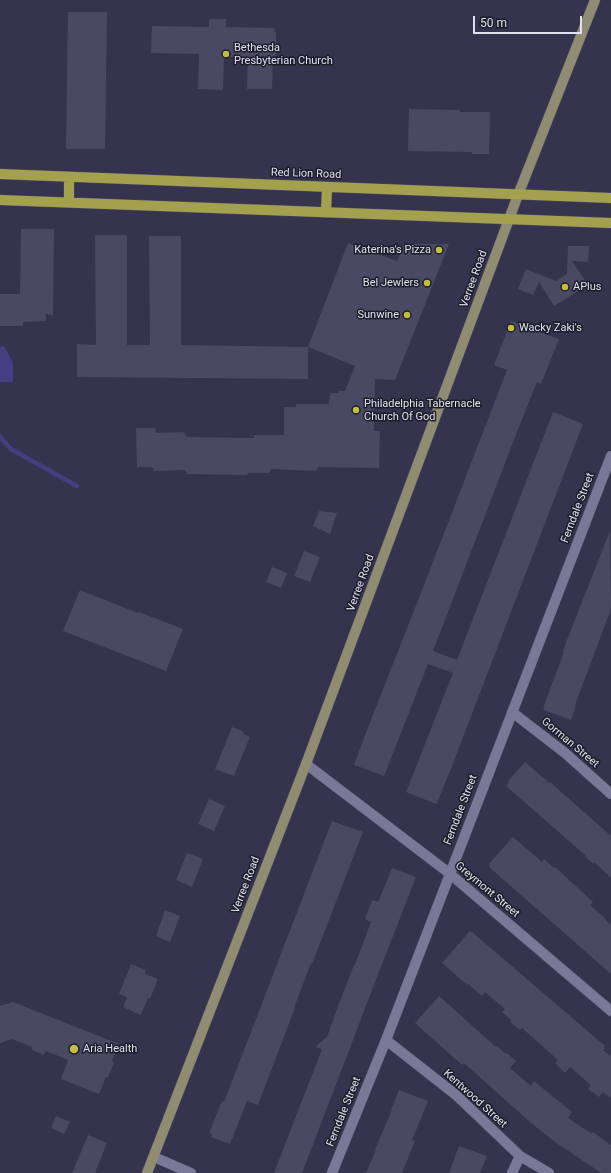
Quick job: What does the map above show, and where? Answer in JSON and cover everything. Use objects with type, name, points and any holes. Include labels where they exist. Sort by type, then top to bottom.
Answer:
[{"type":"main road","name":"Verree Road","points":[[147,1173],[306,764],[518,195],[595,0]]},
{"type":"main road","name":"Red Lion Road","points":[[0,174],[611,198]]},
{"type":"main road","points":[[69,202],[70,177]]},
{"type":"main road","points":[[326,212],[327,187]]},
{"type":"main road","points":[[0,200],[611,223]]},
{"type":"street","name":"Ferndale Street","points":[[332,1173],[386,1040],[449,873],[611,456]]},
{"type":"street","name":"Gorman Street","points":[[512,712],[565,753],[611,794]]},
{"type":"street","name":"Greymont Street","points":[[306,764],[449,873],[611,1011]]},
{"type":"street","name":"Kentwood Street","points":[[386,1040],[456,1095],[520,1156],[549,1173]]},
{"type":"street","points":[[512,1173],[520,1156]]},
{"type":"street","points":[[154,1157],[191,1173]]},
{"type":"shaded area","points":[[4,346],[13,362],[13,382],[0,382],[0,347]]},
{"type":"building","points":[[68,12],[107,12],[105,149],[66,149]]},
{"type":"building","name":"Bethesda Presbyterian Church","points":[[209,19],[226,19],[226,27],[275,28],[276,56],[273,56],[272,89],[247,89],[248,57],[224,57],[223,90],[198,89],[199,54],[151,53],[152,26],[209,27]]},
{"type":"building","points":[[409,109],[490,112],[489,154],[472,154],[472,152],[408,151]]},
{"type":"building","points":[[21,229],[54,229],[53,315],[46,314],[46,321],[23,322],[23,326],[0,326],[0,294],[20,294]]},
{"type":"building","points":[[95,235],[127,235],[127,345],[150,345],[149,236],[181,236],[181,345],[308,347],[308,379],[77,377],[77,344],[96,345]]},
{"type":"building","points":[[348,243],[397,261],[404,244],[449,244],[395,380],[375,379],[374,431],[380,431],[379,468],[318,467],[316,471],[271,469],[269,473],[248,473],[247,475],[187,474],[185,470],[154,471],[152,467],[137,467],[136,428],[155,428],[156,433],[184,432],[186,437],[254,438],[254,435],[284,435],[284,407],[296,407],[296,404],[329,404],[330,393],[345,391],[355,366],[308,347]]},
{"type":"building","points":[[568,246],[589,246],[588,262],[572,261],[588,285],[554,306],[539,282],[533,295],[518,289],[526,269],[556,281],[567,274]]},
{"type":"building","points":[[511,321],[559,339],[541,384],[537,382],[433,651],[457,660],[553,412],[583,424],[452,766],[436,804],[406,792],[453,673],[428,664],[384,776],[354,765],[507,370],[494,365]]},
{"type":"building","points":[[319,511],[337,513],[330,534],[313,526]]},
{"type":"building","points":[[610,531],[611,609],[575,705],[571,720],[544,710],[543,708],[567,640]]},
{"type":"building","points":[[304,551],[320,557],[310,582],[294,576]]},
{"type":"building","points":[[272,567],[287,573],[281,588],[266,582]]},
{"type":"building","points":[[80,590],[183,629],[166,671],[63,631]]},
{"type":"building","points":[[232,727],[244,732],[243,734],[250,737],[234,776],[215,769]]},
{"type":"building","points":[[525,762],[611,836],[611,878],[594,862],[593,864],[585,855],[506,786],[509,782],[508,781]]},
{"type":"building","points":[[209,799],[225,806],[214,831],[198,824]]},
{"type":"building","points":[[332,821],[363,832],[312,964],[311,963],[258,1105],[247,1101],[230,1144],[211,1137],[212,1134],[209,1133],[222,1101],[224,1102]]},
{"type":"building","points":[[513,837],[542,862],[544,859],[554,868],[555,867],[593,902],[590,905],[611,925],[611,974],[489,867],[489,864]]},
{"type":"building","points":[[187,853],[203,859],[192,887],[176,880]]},
{"type":"building","points":[[392,868],[416,877],[302,1173],[274,1173],[322,1049],[315,1047],[327,1037],[371,922],[365,919],[372,900],[378,902]]},
{"type":"building","points":[[165,910],[180,916],[170,942],[156,936]]},
{"type":"building","points":[[470,931],[605,1046],[603,1050],[611,1056],[611,1098],[603,1092],[599,1097],[588,1089],[591,1085],[570,1067],[565,1073],[555,1063],[558,1060],[522,1028],[520,1030],[510,1022],[511,1020],[502,1012],[505,1009],[485,992],[482,996],[442,963]]},
{"type":"building","points":[[131,964],[146,970],[145,974],[158,979],[150,999],[148,998],[141,1015],[123,1007],[127,997],[119,994]]},
{"type":"building","points":[[439,996],[496,1047],[497,1046],[506,1054],[507,1053],[516,1061],[510,1068],[531,1086],[534,1081],[572,1112],[568,1118],[592,1134],[593,1132],[611,1145],[611,1173],[601,1173],[555,1142],[531,1123],[464,1063],[462,1065],[415,1023]]},
{"type":"building","name":"Aria Health","points":[[13,1002],[119,1044],[112,1061],[114,1063],[99,1094],[61,1079],[68,1060],[46,1051],[44,1055],[32,1050],[32,1047],[12,1039],[0,1043],[0,1006]]},
{"type":"building","points":[[399,1090],[428,1101],[412,1140],[415,1141],[402,1173],[366,1173],[392,1110]]},
{"type":"building","points":[[56,1116],[70,1122],[64,1134],[51,1128]]},
{"type":"building","points":[[88,1135],[107,1143],[95,1173],[72,1173]]},
{"type":"building","points":[[459,1146],[487,1156],[480,1173],[449,1173]]},
{"type":"waterway","points":[[0,437],[11,449],[77,486]]},
{"type":"place","name":"Bethesda Presbyterian Church","points":[[226,54]]},
{"type":"place","name":"Katerina's Pizza","points":[[439,250]]},
{"type":"place","name":"Bel Jewlers","points":[[427,283]]},
{"type":"place","name":"APlus","points":[[565,287]]},
{"type":"place","name":"Sunwine","points":[[407,315]]},
{"type":"place","name":"Wacky Zaki's","points":[[511,328]]},
{"type":"place","name":"Philadelphia Tabernacle Church Of God","points":[[356,410]]},
{"type":"place","name":"Aria Health","points":[[74,1049]]}]
